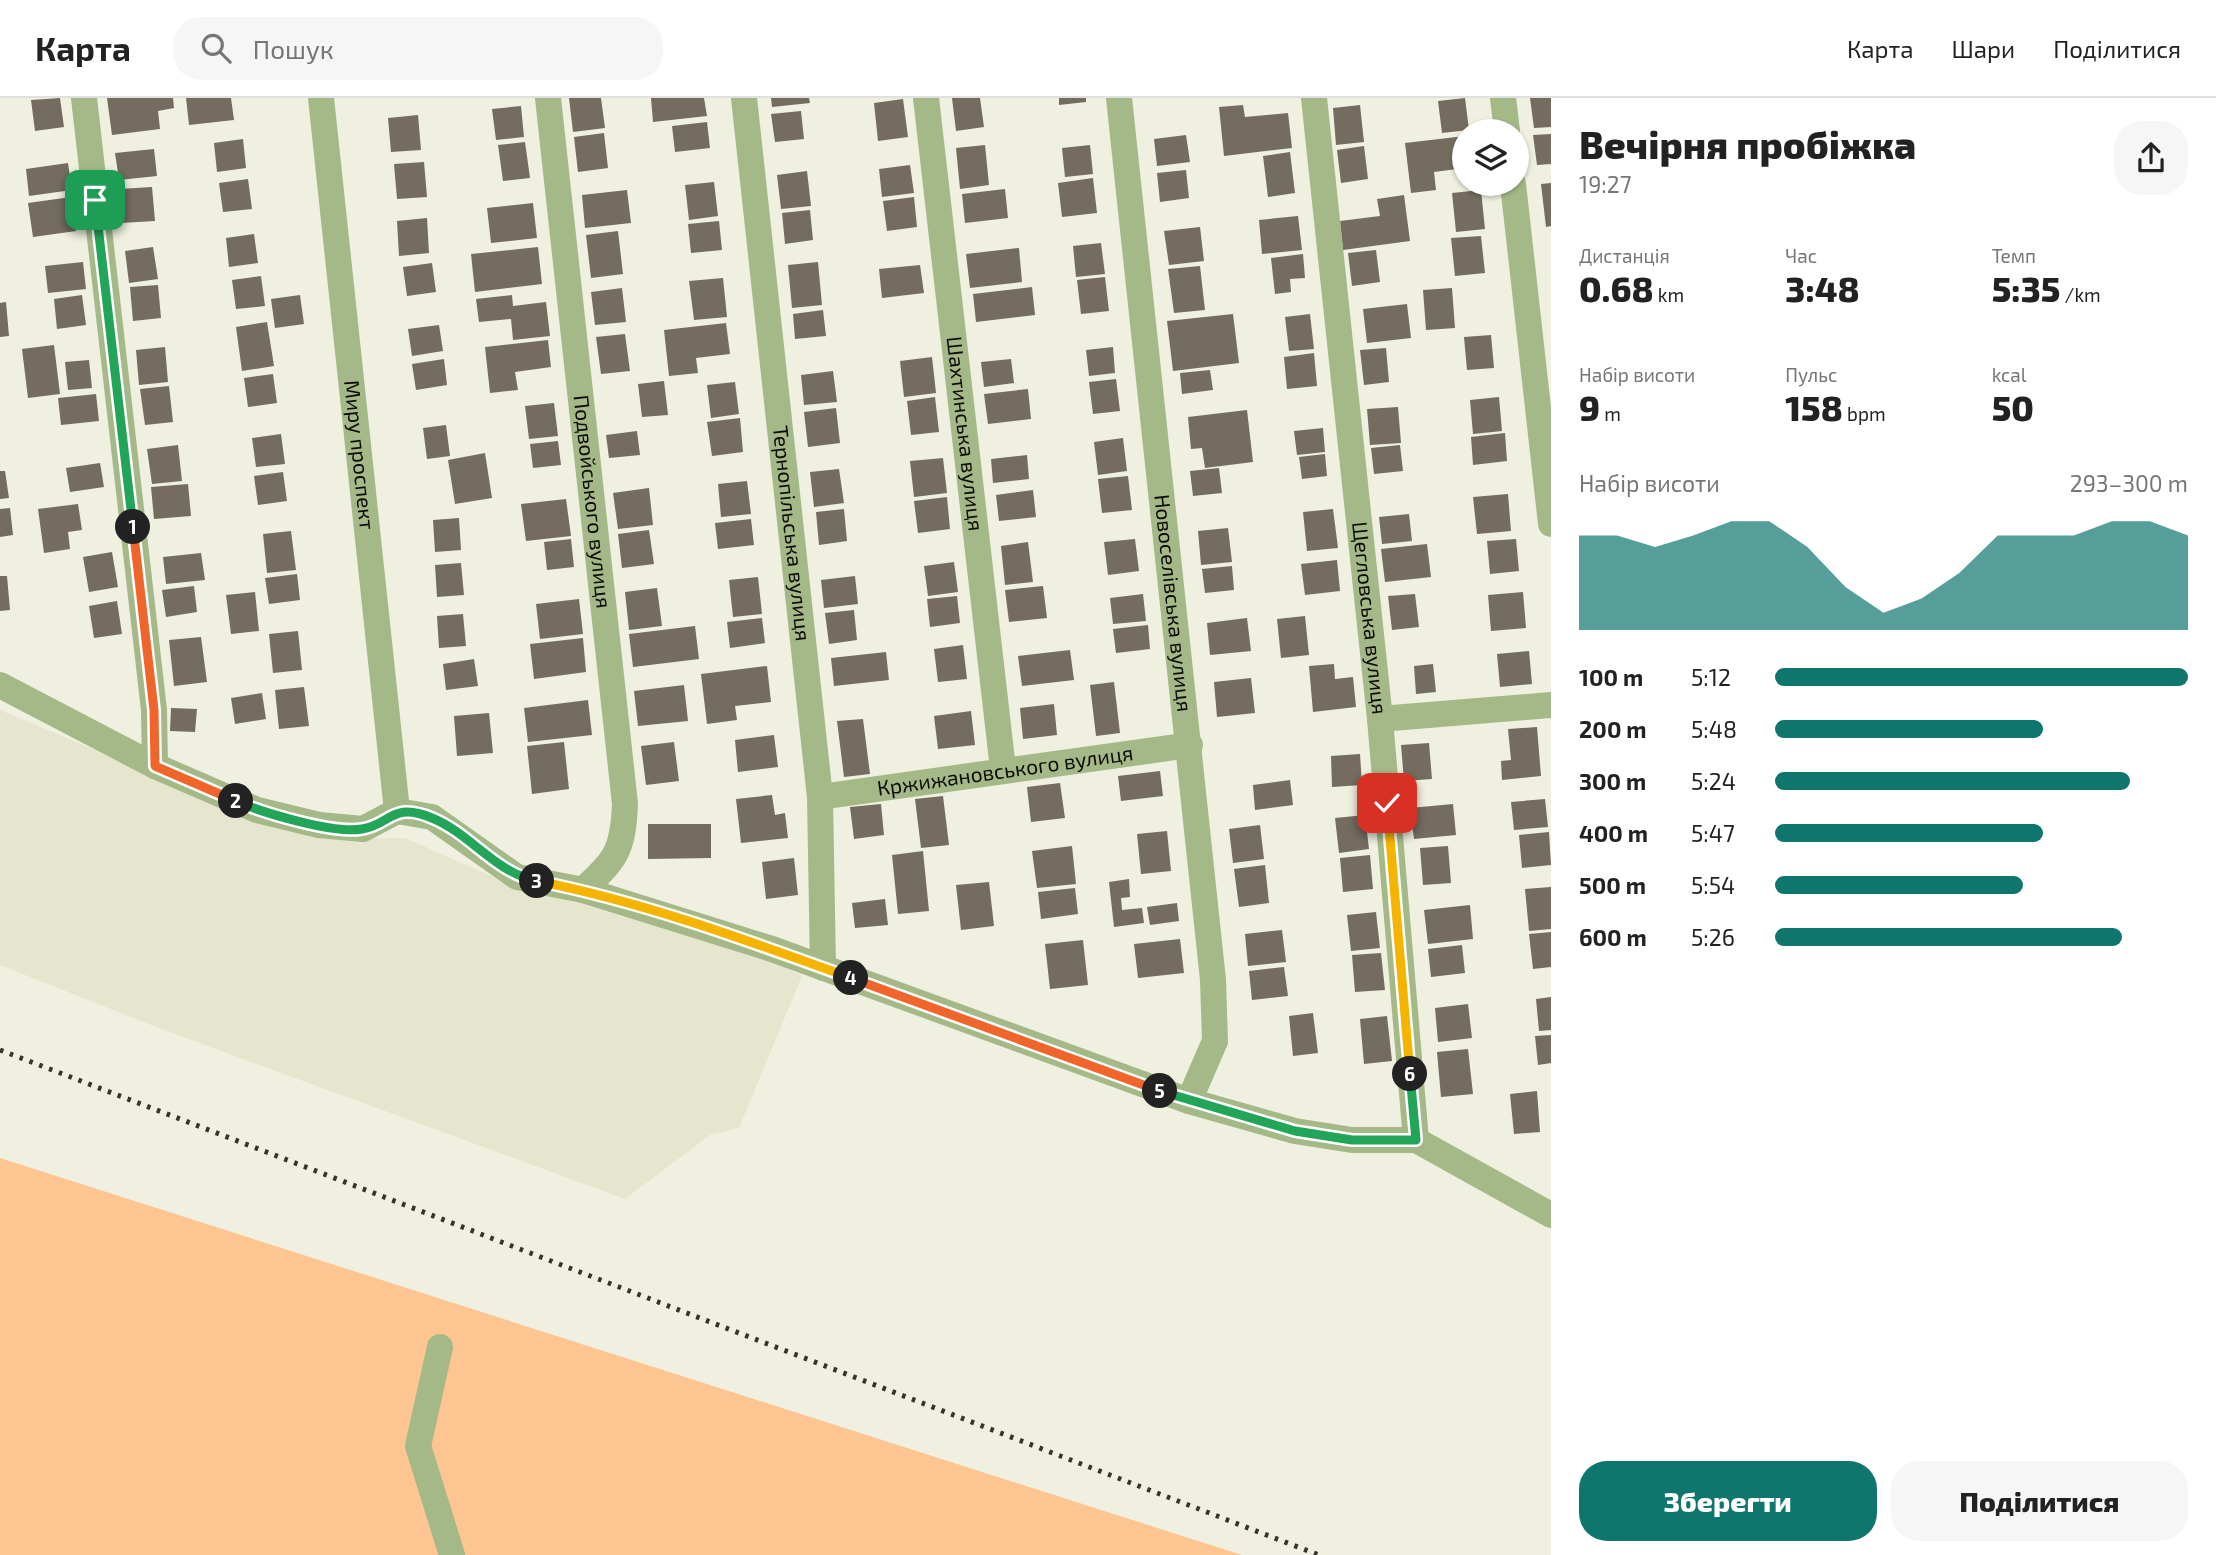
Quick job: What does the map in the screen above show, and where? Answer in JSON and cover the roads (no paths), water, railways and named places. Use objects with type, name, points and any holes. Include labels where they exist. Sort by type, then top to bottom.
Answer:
[{"type":"street","points":[[84,98],[154,710],[155,766]]},
{"type":"street","name":"Миру проспект","points":[[321,98],[397,811]]},
{"type":"street","name":"Подвойського вулиця","points":[[548,98],[625,804],[624,835],[612,863],[583,890]]},
{"type":"street","name":"Тернопільська вулиця","points":[[744,98],[820,797],[823,968]]},
{"type":"street","name":"Шахтинська вулиця","points":[[926,98],[1003,769]]},
{"type":"street","name":"Новоселівська вулиця","points":[[1119,98],[1190,744],[1213,980],[1215,1041],[1189,1101]]},
{"type":"street","name":"Щегловська вулиця","points":[[1314,98],[1380,719],[1416,1140]]},
{"type":"street","points":[[1503,98],[1506,119]]},
{"type":"street","points":[[1514,196],[1551,524]]},
{"type":"street","points":[[0,685],[155,766],[257,810],[319,825],[363,829],[397,811],[432,817],[517,877],[583,890],[823,968],[1189,1101],[1295,1131],[1352,1140],[1416,1140],[1551,1215]]},
{"type":"street","points":[[1380,719],[1551,705]]},
{"type":"street","name":"Кржижановського вулиця","points":[[820,797],[1190,744]]},
{"type":"street","points":[[440,1346],[418,1446],[452,1555]]},
{"type":"railway","points":[[0,1050],[1319,1555]]}]
